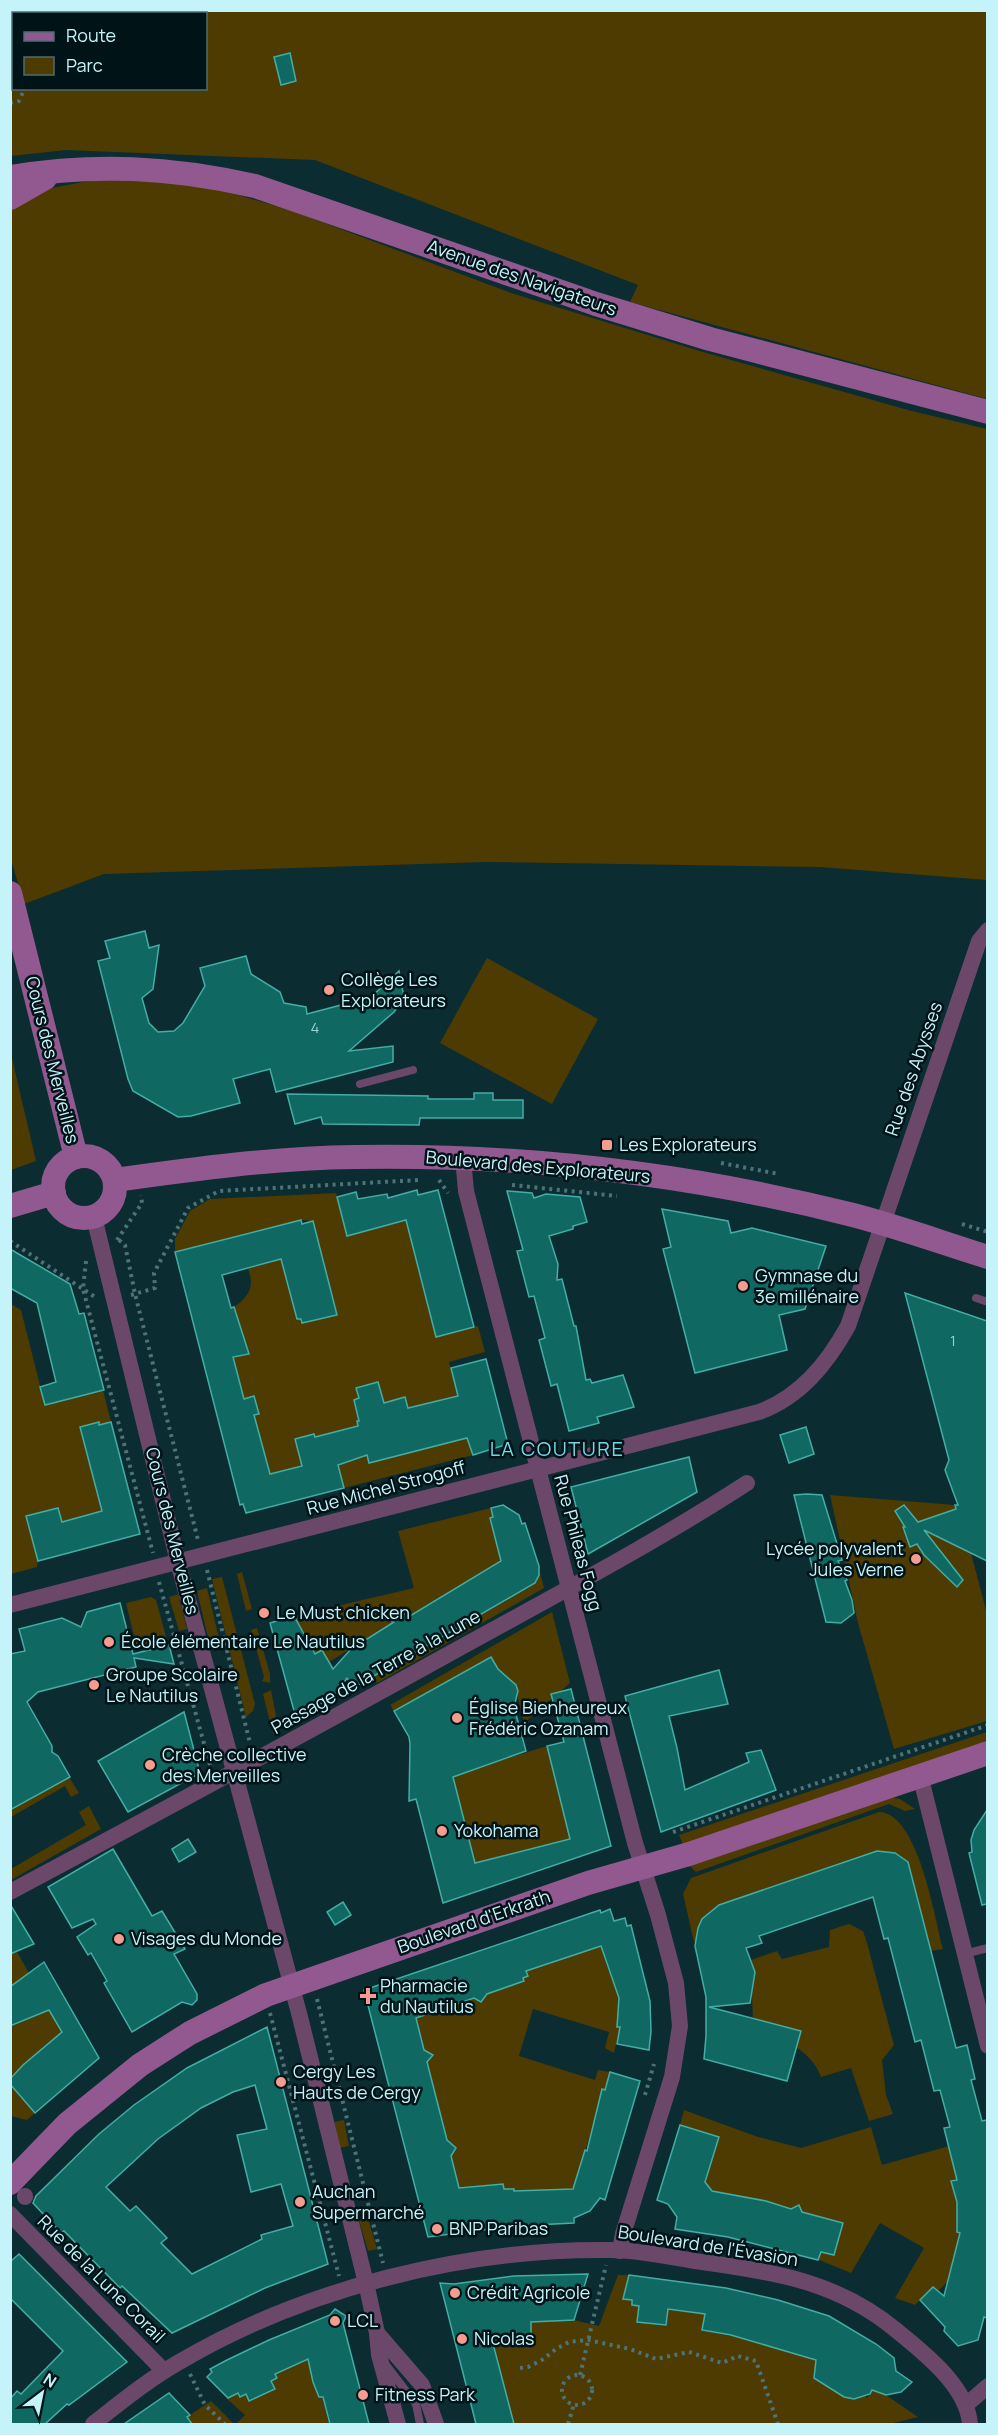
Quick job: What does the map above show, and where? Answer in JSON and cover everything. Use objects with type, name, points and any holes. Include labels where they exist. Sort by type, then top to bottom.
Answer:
[{"type":"street","name":"Avenue des Navigateurs","points":[[10,177],[101,168],[141,168],[217,178],[255,186],[585,300],[710,339],[987,412]]},
{"type":"street","name":"Avenue des Navigateurs","points":[[10,198],[55,173]]},
{"type":"street","name":"Cours des Merveilles","points":[[10,893],[76,1157]]},
{"type":"street","name":"Rue des Abysses","points":[[882,1223],[979,941],[987,930]]},
{"type":"street","points":[[86,1156],[98,1159],[126,1178],[116,1191],[112,1203],[104,1212],[94,1217],[78,1218],[67,1213],[58,1204],[54,1193],[54,1178],[59,1169],[67,1161],[76,1157],[86,1156]]},
{"type":"street","name":"Boulevard des Explorateurs","points":[[126,1178],[279,1161],[353,1157],[464,1158],[590,1167],[712,1184],[792,1200],[882,1223],[987,1257]]},
{"type":"street","name":"Rue Phileas Fogg","points":[[464,1158],[466,1191],[642,1867],[658,1915],[676,1983],[680,2011],[680,2038],[672,2077],[623,2234],[615,2250]]},
{"type":"street","points":[[10,1206],[54,1193]]},
{"type":"street","name":"Cours des Merveilles","points":[[94,1217],[178,1562],[235,1773],[302,1982],[377,2332],[379,2355],[398,2424]]},
{"type":"street","name":"Rue Michel Strogoff","points":[[10,1605],[759,1413],[782,1401],[805,1384],[839,1343],[854,1312],[882,1223]]},
{"type":"street","name":"Passage de la Terre à la Lune","points":[[10,1892],[235,1773],[701,1513],[747,1483]]},
{"type":"street","name":"Boulevard d'Erkrath","points":[[20,2192],[67,2124],[140,2065],[190,2033],[266,1995],[588,1882],[688,1854],[987,1753]]},
{"type":"street","points":[[920,1775],[987,2046]]},
{"type":"street","name":"Rue de la Lune Corail","points":[[10,2214],[164,2371]]},
{"type":"street","name":"Boulevard de l'Évasion","points":[[93,2424],[183,2359],[292,2308],[343,2290],[387,2278],[514,2256],[615,2250],[767,2273],[804,2281],[841,2295],[866,2308],[905,2338],[935,2366],[966,2405],[970,2424]]},
{"type":"street","name":"Cours des Merveilles","points":[[377,2332],[422,2385],[436,2424]]},
{"type":"street","points":[[966,2405],[987,2386]]},
{"type":"lane","points":[[360,1083],[413,1070]]},
{"type":"lane","points":[[976,1298],[987,1302]]},
{"type":"lane","points":[[964,1954],[987,1948]]},
{"type":"lane","points":[[379,2355],[416,2404],[420,2424]]},
{"type":"path","points":[[10,103],[19,101],[24,90]]},
{"type":"path","points":[[126,1178],[142,1203],[119,1240],[87,1253],[83,1272],[83,1289],[153,1552],[154,1577],[162,1585],[213,1775],[235,1773]]},
{"type":"path","points":[[10,1241],[100,1300],[115,1299],[155,1288],[154,1273],[189,1208],[219,1191],[440,1180],[449,1195],[466,1191]]},
{"type":"path","points":[[507,1184],[617,1196]]},
{"type":"path","points":[[119,1240],[125,1245],[135,1294],[255,1761]]},
{"type":"path","points":[[673,1833],[987,1725]]},
{"type":"path","points":[[302,1982],[387,2278]]},
{"type":"path","points":[[266,1995],[343,2290]]},
{"type":"path","points":[[645,2095],[654,2064]]},
{"type":"path","points":[[580,2375],[615,2250]]},
{"type":"path","points":[[520,2368],[542,2360],[556,2349],[569,2343],[588,2340],[630,2349],[656,2359],[688,2352],[722,2363],[738,2356],[756,2361],[778,2424]]},
{"type":"path","points":[[183,2359],[205,2405],[225,2424]]},
{"type":"path","points":[[580,2375],[589,2382],[591,2395],[585,2402],[574,2404],[564,2396],[562,2386],[568,2378],[580,2375]]},
{"type":"path","points":[[568,2424],[574,2404]]},
{"type":"green space","points":[[11,11],[987,11],[987,399],[630,302],[638,285],[315,160],[66,150],[11,156]]},
{"type":"green space","points":[[94,180],[147,180],[214,188],[290,210],[511,293],[703,352],[908,410],[987,429],[987,880],[820,867],[486,862],[104,874],[24,904],[10,856],[10,207],[41,190]]},
{"type":"green space","points":[[487,958],[598,1019],[552,1104],[440,1043]]},
{"type":"green space","points":[[11,1054],[36,1161],[10,1170]]},
{"type":"green space","points":[[336,1193],[347,1235],[406,1221],[436,1336],[478,1326],[485,1352],[449,1362],[459,1398],[409,1408],[405,1397],[384,1403],[378,1382],[356,1388],[359,1398],[354,1400],[369,1463],[467,1438],[473,1455],[344,1488],[330,1433],[315,1437],[314,1434],[295,1439],[302,1466],[270,1474],[252,1416],[259,1414],[254,1396],[244,1399],[240,1385],[211,1393],[204,1365],[248,1354],[234,1307],[244,1299],[251,1286],[248,1269],[281,1259],[297,1319],[301,1319],[303,1323],[337,1314],[313,1221],[301,1220],[175,1252],[175,1239],[190,1211],[210,1199]]},
{"type":"green space","points":[[11,1304],[21,1310],[45,1405],[103,1390],[111,1422],[99,1425],[98,1422],[80,1427],[102,1511],[62,1522],[58,1508],[26,1516],[38,1561],[37,1567],[11,1574]]},
{"type":"green space","name":"Lycée polyvalent Jules Verne","points":[[830,1495],[955,1505],[971,1553],[987,1614],[987,1721],[894,1749],[858,1623]]},
{"type":"green space","points":[[491,1508],[493,1517],[490,1518],[502,1564],[410,1616],[394,1622],[329,1662],[315,1654],[294,1616],[414,1588],[398,1531]]},
{"type":"green space","points":[[539,1569],[544,1588],[377,1683],[373,1676],[530,1587],[537,1580]]},
{"type":"green space","points":[[242,1572],[252,1609],[246,1611],[237,1574]]},
{"type":"green space","points":[[222,1577],[255,1704],[253,1711],[246,1717],[212,1579]]},
{"type":"green space","points":[[207,1588],[220,1643],[210,1646],[197,1591]]},
{"type":"green space","points":[[178,1594],[187,1629],[179,1631],[169,1597]]},
{"type":"green space","points":[[151,1597],[156,1600],[167,1640],[137,1648],[126,1603]]},
{"type":"green space","points":[[552,1612],[570,1683],[524,1723],[515,1685],[409,1703],[394,1711],[390,1705]]},
{"type":"green space","points":[[257,1628],[270,1674],[270,1683],[262,1681],[264,1677],[251,1630]]},
{"type":"green space","points":[[271,1690],[279,1731],[273,1734],[263,1694]]},
{"type":"green space","points":[[987,1732],[987,1742],[683,1845],[679,1835]]},
{"type":"green space","points":[[547,1746],[573,1838],[473,1864],[448,1777]]},
{"type":"green space","points":[[69,1777],[79,1793],[71,1797],[65,1786],[11,1817],[10,1811]]},
{"type":"green space","points":[[888,1797],[900,1799],[915,1809],[905,1811],[889,1804],[696,1872],[689,1865]]},
{"type":"green space","points":[[89,1806],[101,1829],[11,1880],[11,1869],[86,1825],[79,1812]]},
{"type":"green space","points":[[879,1812],[893,1817],[904,1829],[914,1847],[930,1892],[943,1949],[931,1951],[908,1861],[895,1853],[882,1851],[716,1906],[717,1908],[701,1922],[694,1942],[683,1894],[691,1878]]},
{"type":"green space","points":[[849,1924],[863,1931],[894,2045],[882,2060],[886,2095],[893,2114],[869,2121],[851,2068],[821,2077],[810,2058],[802,2051],[753,2024],[751,1960],[777,1951],[782,1959],[829,1947],[830,1930]]},
{"type":"green space","points":[[604,1940],[605,1961],[621,1994],[617,2027],[620,2027],[614,2053],[605,2048],[609,2032],[533,2009],[519,2056],[595,2080],[598,2070],[610,2072],[577,2177],[579,2186],[566,2194],[531,2194],[504,2189],[503,2184],[468,2187],[460,2192],[415,2014],[523,1978],[528,1976],[525,1969]]},
{"type":"green space","points":[[17,1952],[29,1973],[11,1987],[11,1954]]},
{"type":"green space","points":[[49,2010],[62,2032],[10,2079],[10,2018],[15,2024]]},
{"type":"green space","points":[[10,2084],[35,2113],[27,2120],[11,2116]]},
{"type":"green space","points":[[684,2110],[758,2137],[801,2148],[871,2127],[882,2165],[949,2146],[957,2179],[951,2181],[960,2214],[957,2215],[957,2232],[960,2233],[948,2281],[938,2291],[933,2287],[915,2305],[895,2298],[924,2248],[880,2223],[851,2273],[817,2259],[819,2251],[834,2255],[843,2223],[766,2202],[712,2195],[703,2181],[719,2137],[680,2125]]},
{"type":"green space","points":[[344,2120],[349,2146],[340,2148],[334,2122]]},
{"type":"green space","points":[[367,2215],[377,2249],[368,2251],[358,2217]]},
{"type":"green space","points":[[618,2275],[629,2275],[623,2298],[632,2300],[632,2305],[639,2306],[637,2322],[666,2325],[668,2309],[705,2314],[702,2330],[730,2336],[734,2320],[749,2340],[816,2360],[814,2378],[838,2393],[851,2398],[865,2396],[867,2398],[872,2390],[886,2395],[918,2417],[889,2424],[514,2424],[489,2327],[515,2335],[531,2335],[531,2319],[536,2322],[574,2320],[599,2326]]},
{"type":"green space","points":[[311,2355],[329,2424],[236,2424],[245,2415],[227,2399],[238,2393],[240,2397],[246,2394],[250,2401],[274,2389],[271,2381],[277,2378],[276,2374]]},
{"type":"green space","points":[[211,2401],[234,2424],[184,2424],[189,2421],[187,2417]]},
{"type":"building","points":[[290,53],[296,81],[281,85],[274,57]]},
{"type":"building","points":[[145,931],[149,948],[159,945],[153,989],[142,998],[149,1023],[158,1032],[174,1031],[183,1023],[205,986],[200,968],[246,956],[251,974],[280,992],[284,1003],[306,1007],[307,1014],[371,997],[399,971],[403,992],[400,1004],[394,1012],[349,1051],[393,1046],[393,1062],[276,1092],[270,1069],[233,1079],[240,1103],[191,1116],[178,1117],[133,1091],[98,961],[110,958],[105,941]]},
{"type":"building","points":[[474,1093],[493,1093],[493,1100],[523,1100],[523,1118],[420,1118],[419,1125],[323,1124],[321,1117],[295,1124],[287,1094],[474,1099]]},
{"type":"building","points":[[417,1190],[418,1195],[438,1190],[474,1327],[436,1337],[406,1220],[347,1236],[337,1197],[356,1192],[358,1199],[387,1194],[388,1198]]},
{"type":"building","points":[[507,1191],[532,1193],[534,1198],[546,1194],[580,1197],[587,1222],[549,1236],[558,1264],[557,1280],[562,1279],[574,1326],[576,1326],[586,1380],[590,1379],[592,1383],[623,1375],[634,1407],[597,1417],[599,1423],[569,1431],[557,1384],[551,1386],[539,1340],[545,1338],[534,1296],[529,1297],[517,1251],[523,1250]]},
{"type":"building","name":"Gymnase du 3e millénaire","points":[[662,1209],[728,1221],[731,1233],[752,1228],[826,1246],[805,1309],[779,1315],[787,1350],[695,1373],[663,1249],[671,1247]]},
{"type":"building","points":[[301,1220],[302,1224],[313,1221],[337,1315],[302,1323],[301,1319],[297,1319],[281,1259],[222,1275],[231,1308],[234,1307],[249,1354],[233,1357],[244,1399],[254,1396],[259,1414],[254,1415],[270,1474],[302,1466],[295,1439],[314,1434],[315,1437],[358,1426],[354,1400],[359,1398],[356,1388],[378,1382],[384,1403],[405,1397],[408,1408],[458,1396],[451,1368],[486,1359],[508,1444],[473,1455],[467,1438],[369,1463],[367,1455],[338,1465],[344,1488],[246,1513],[243,1504],[240,1505],[175,1252]]},
{"type":"building","points":[[10,1249],[70,1284],[79,1314],[84,1313],[104,1390],[45,1405],[40,1387],[56,1382],[37,1303],[10,1288]]},
{"type":"building","points":[[905,1293],[987,1321],[987,1561],[924,1530],[963,1580],[957,1587],[924,1555],[917,1544],[910,1547],[903,1527],[905,1527],[895,1511],[904,1505],[918,1522],[956,1509],[955,1505],[958,1505],[945,1470],[949,1460]]},
{"type":"building","points":[[99,1422],[99,1425],[111,1422],[140,1534],[38,1561],[26,1516],[58,1508],[62,1522],[102,1511],[80,1427]]},
{"type":"building","points":[[806,1427],[814,1454],[789,1463],[780,1435]]},
{"type":"building","points":[[689,1457],[697,1492],[588,1554],[571,1487]]},
{"type":"building","points":[[794,1495],[822,1495],[842,1560],[838,1561],[847,1580],[845,1581],[854,1613],[841,1623],[826,1622]]},
{"type":"building","points":[[503,1505],[519,1515],[522,1524],[525,1523],[539,1566],[539,1575],[535,1583],[353,1688],[347,1678],[334,1696],[296,1718],[270,1623],[294,1616],[315,1654],[322,1650],[333,1669],[351,1649],[394,1622],[392,1621],[408,1612],[410,1616],[501,1561],[490,1518],[493,1517],[491,1508]]},
{"type":"building","points":[[120,1603],[133,1654],[169,1645],[174,1664],[134,1658],[136,1667],[38,1692],[27,1702],[52,1746],[52,1752],[58,1756],[70,1777],[10,1810],[10,1654],[25,1651],[19,1629],[62,1618],[81,1627],[87,1612]]},
{"type":"building","points":[[491,1657],[498,1669],[516,1685],[518,1691],[514,1707],[526,1751],[453,1777],[475,1863],[570,1839],[547,1746],[564,1742],[551,1694],[571,1689],[611,1846],[443,1903],[416,1799],[409,1801],[409,1737],[394,1711]]},
{"type":"building","points":[[719,1670],[728,1704],[669,1716],[685,1790],[749,1762],[746,1753],[761,1750],[776,1790],[661,1832],[625,1696]]},
{"type":"building","name":"Crèche collective des Merveilles","points":[[184,1712],[200,1773],[128,1812],[98,1761]]},
{"type":"building","points":[[987,1810],[987,1904],[982,1905],[969,1853],[972,1852],[971,1840],[974,1830]]},
{"type":"building","points":[[188,1839],[196,1852],[179,1862],[172,1849]]},
{"type":"building","name":"Visages du Monde","points":[[113,1849],[152,1916],[162,1911],[185,1949],[174,1954],[197,1994],[197,2000],[192,2005],[182,2002],[132,2032],[104,1983],[107,1981],[91,1953],[88,1955],[77,1937],[96,1924],[93,1919],[72,1928],[48,1887]]},
{"type":"building","points":[[877,1851],[895,1853],[908,1862],[956,2048],[967,2045],[975,2079],[971,2080],[982,2121],[987,2120],[987,2318],[984,2317],[978,2340],[958,2346],[944,2331],[945,2327],[920,2300],[933,2287],[944,2296],[960,2233],[957,2232],[957,2202],[951,2181],[957,2180],[944,2128],[950,2127],[940,2090],[934,2091],[921,2040],[915,2042],[888,1938],[884,1939],[873,1897],[759,1936],[762,1943],[746,1948],[755,1972],[750,2003],[709,2007],[801,2031],[787,2081],[704,2059],[706,1997],[695,1946],[702,1919],[719,1905]]},
{"type":"building","points":[[343,1902],[351,1915],[335,1925],[327,1912]]},
{"type":"building","points":[[10,1904],[34,1944],[10,1954]]},
{"type":"building","points":[[610,1909],[614,1921],[625,1918],[627,1926],[631,1925],[650,2001],[649,2050],[617,2044],[620,2027],[617,2027],[619,1998],[601,1946],[526,1971],[528,1976],[523,1978],[524,1981],[487,1994],[481,2002],[474,1998],[416,2018],[424,2050],[433,2055],[427,2062],[447,2140],[456,2148],[451,2156],[459,2188],[503,2184],[504,2189],[514,2189],[514,2191],[573,2189],[585,2150],[587,2151],[602,2089],[605,2090],[610,2072],[640,2081],[605,2200],[600,2198],[590,2211],[574,2218],[574,2223],[514,2226],[428,2237],[364,1990],[600,1910],[601,1913]]},
{"type":"building","points":[[44,1962],[99,2058],[35,2113],[10,2084],[10,2079],[62,2032],[49,2010],[10,2026],[10,1987]]},
{"type":"building","points":[[267,2027],[328,2264],[265,2288],[172,2333],[122,2286],[120,2288],[64,2231],[61,2233],[33,2203],[36,2196],[99,2134],[134,2105],[187,2068]],"holes":[[[255,2085],[267,2129],[237,2135],[251,2192],[281,2184],[293,2226],[261,2235],[262,2239],[192,2274],[161,2243],[167,2238],[136,2206],[130,2211],[106,2187],[158,2139],[201,2108],[233,2092]]]},
{"type":"building","points":[[680,2125],[719,2137],[705,2182],[712,2191],[766,2201],[791,2209],[799,2205],[802,2212],[843,2223],[834,2255],[821,2252],[818,2260],[728,2237],[675,2229],[677,2217],[668,2204],[657,2200]]},
{"type":"building","points":[[19,2254],[127,2362],[69,2405],[67,2404],[45,2424],[10,2424],[10,2399],[17,2391],[21,2394],[63,2351],[10,2298],[10,2262]]},
{"type":"building","points":[[588,2274],[574,2320],[531,2322],[531,2335],[491,2336],[514,2424],[476,2424],[440,2283],[454,2284],[514,2276]]},
{"type":"building","points":[[629,2275],[726,2288],[778,2300],[829,2316],[876,2344],[894,2358],[896,2371],[912,2382],[901,2392],[886,2395],[872,2390],[870,2394],[854,2399],[844,2397],[814,2378],[816,2360],[731,2335],[702,2330],[705,2314],[668,2309],[666,2325],[637,2322],[639,2306],[632,2305],[632,2300],[623,2299]]},
{"type":"building","points":[[335,2309],[346,2316],[343,2323],[369,2424],[330,2424],[323,2397],[319,2397],[313,2382],[308,2359],[275,2374],[277,2378],[271,2381],[275,2389],[249,2401],[246,2394],[240,2397],[238,2393],[228,2398],[207,2377],[212,2372],[210,2369],[269,2340],[330,2315]]},
{"type":"building","points":[[169,2393],[190,2415],[187,2417],[192,2424],[124,2424]]},
{"type":"place","name":"Collège Les Explorateurs","points":[[329,990]]},
{"type":"place","name":"Les Explorateurs","points":[[607,1145]]},
{"type":"place","name":"Gymnase du 3e millénaire","points":[[743,1286]]},
{"type":"place","name":"Lycée polyvalent Jules Verne","points":[[916,1559]]},
{"type":"place","name":"Le Must chicken","points":[[264,1613]]},
{"type":"place","name":"École élémentaire Le Nautilus","points":[[109,1642]]},
{"type":"place","name":"Groupe Scolaire Le Nautilus","points":[[94,1685]]},
{"type":"place","name":"Église Bienheureux Frédéric Ozanam","points":[[457,1718]]},
{"type":"place","name":"Crèche collective des Merveilles","points":[[150,1765]]},
{"type":"place","name":"Yokohama","points":[[442,1831]]},
{"type":"place","name":"Visages du Monde","points":[[119,1939]]},
{"type":"place","name":"Pharmacie du Nautilus","points":[[368,1996]]},
{"type":"place","name":"Cergy Les Hauts de Cergy","points":[[281,2082]]},
{"type":"place","name":"Auchan Supermarché","points":[[300,2202]]},
{"type":"place","name":"BNP Paribas","points":[[437,2229]]},
{"type":"place","name":"Crédit Agricole","points":[[455,2293]]},
{"type":"place","name":"LCL","points":[[335,2321]]},
{"type":"place","name":"Nicolas","points":[[462,2339]]},
{"type":"place","name":"Fitness Park","points":[[363,2395]]},
{"type":"district","name":"LA COUTURE","points":[[557,1449]]}]
